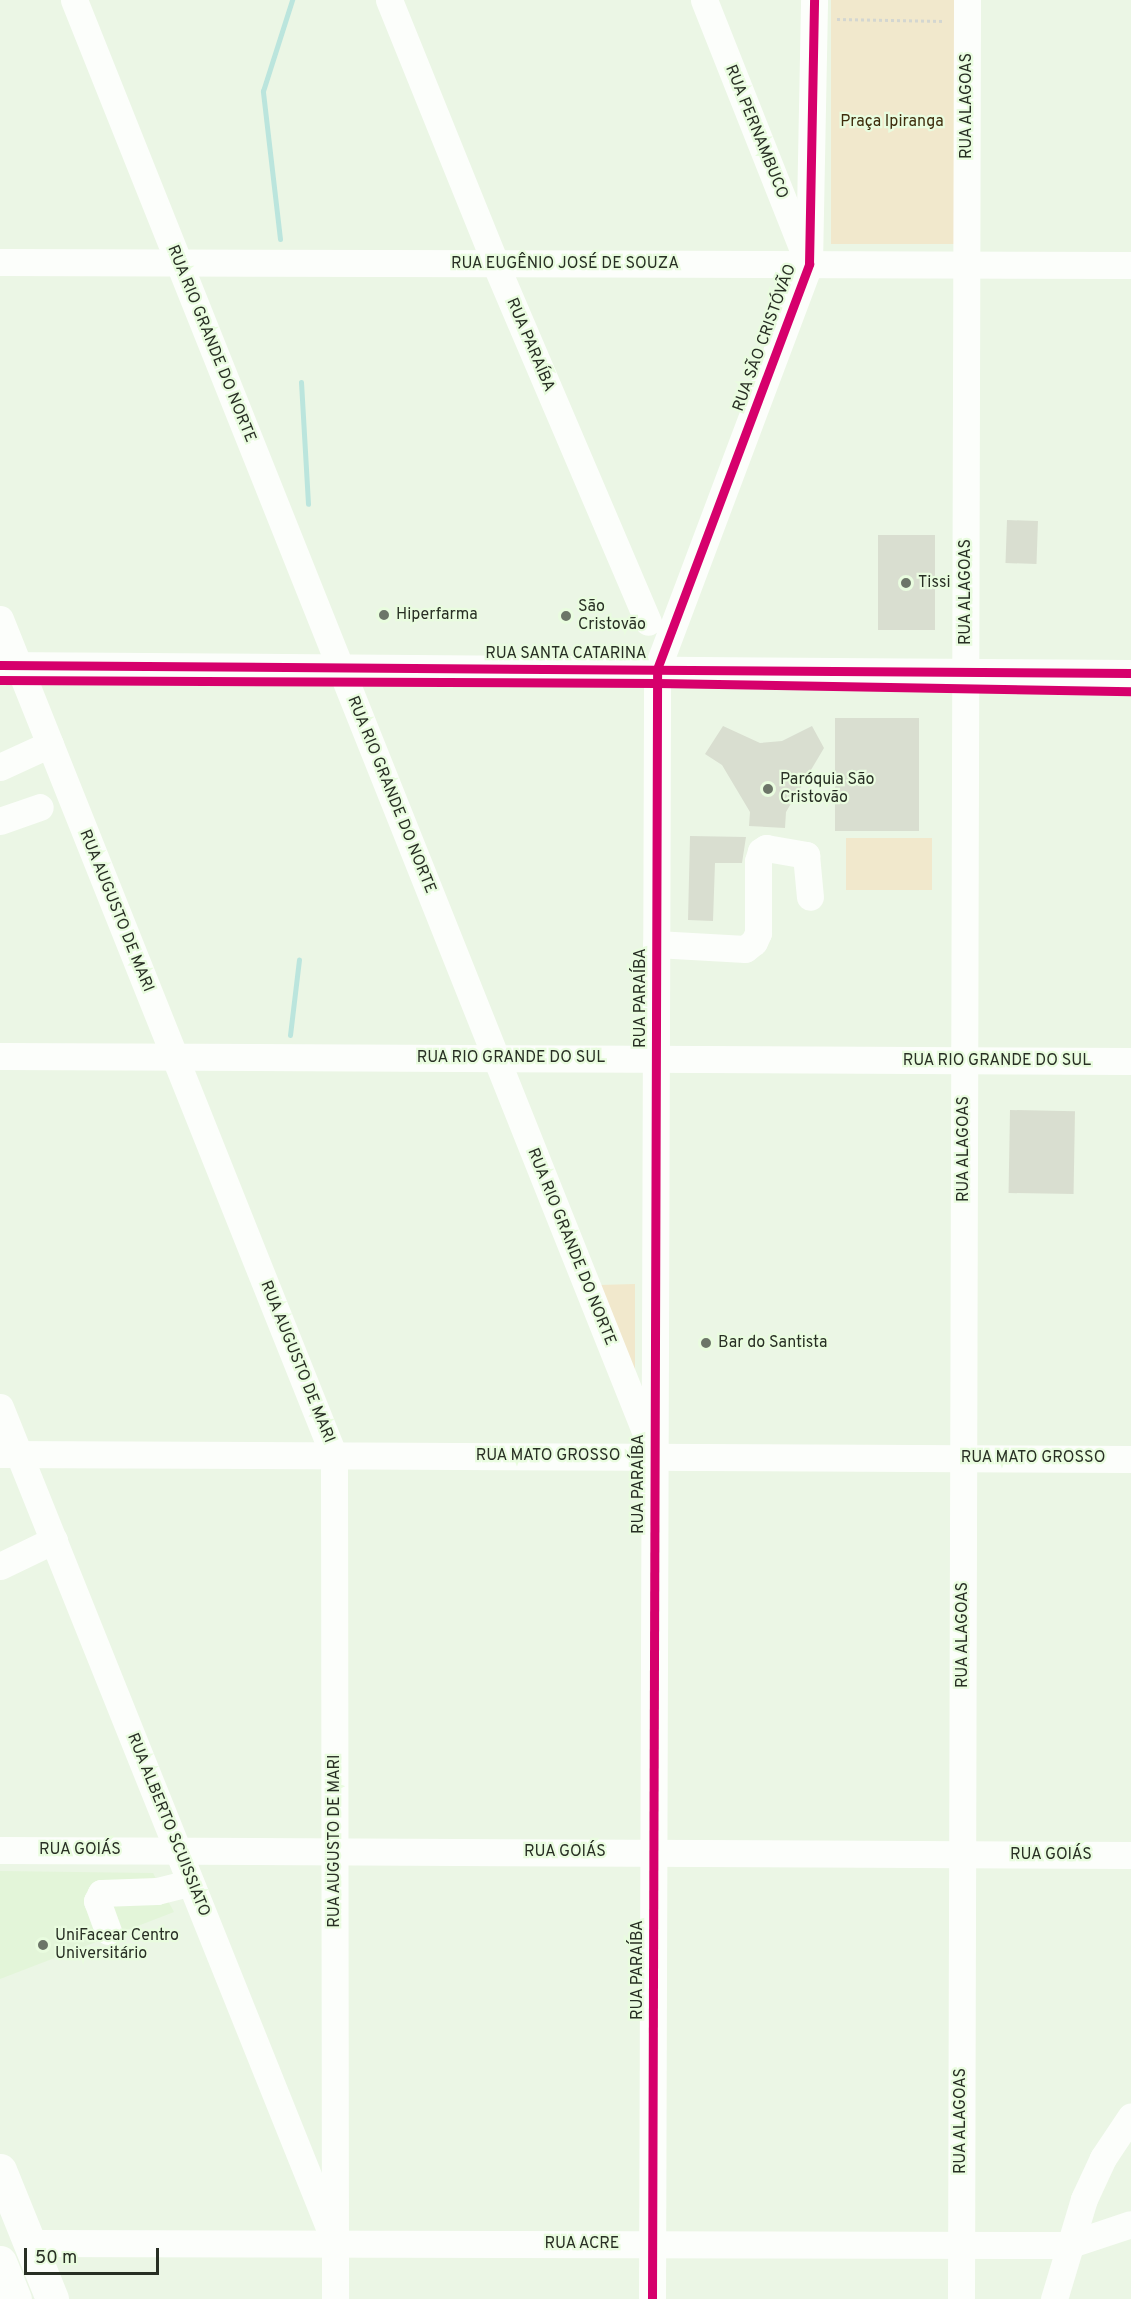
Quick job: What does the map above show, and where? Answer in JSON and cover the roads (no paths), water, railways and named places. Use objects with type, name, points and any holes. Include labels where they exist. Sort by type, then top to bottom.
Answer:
[{"type":"main road","points":[[0,2170],[51,2299]]},
{"type":"main road","points":[[0,2262],[15,2299]]},
{"type":"street","name":"RUA RIO GRANDE DO NORTE","points":[[74,0],[654,1457]]},
{"type":"street","name":"RUA PARAÍBA","points":[[389,0],[495,264],[648,622]]},
{"type":"street","name":"RUA PERNAMBUCO","points":[[704,0],[809,264]]},
{"type":"street","name":"RUA SÃO CRISTÓVÃO","points":[[657,669],[809,264],[814,9]]},
{"type":"street","name":"RUA ALAGOAS","points":[[961,2299],[967,11]]},
{"type":"street","name":"RUA EUGÊNIO JOSÉ DE SOUZA","points":[[0,262],[1131,265]]},
{"type":"street","name":"RUA AUGUSTO DE MARI","points":[[0,619],[9,665],[50,744],[334,1456],[335,2299]]},
{"type":"street","name":"RUA SANTA CATARINA","points":[[9,665],[1131,673]]},
{"type":"street","name":"RUA PARAÍBA","points":[[652,2299],[657,669]]},
{"type":"street","points":[[0,766],[50,744]]},
{"type":"street","points":[[0,821],[40,807]]},
{"type":"street","points":[[656,944],[745,949],[754,942],[758,933],[758,861],[761,851],[766,848],[806,855],[810,897]]},
{"type":"street","name":"RUA RIO GRANDE DO SUL","points":[[0,1056],[1131,1061]]},
{"type":"street","name":"RUA ALBERTO SCUISSIATO","points":[[0,1407],[10,1454],[54,1540],[335,2243]]},
{"type":"street","name":"RUA MATO GROSSO","points":[[10,1454],[1131,1459]]},
{"type":"street","points":[[0,1566],[54,1540]]},
{"type":"street","name":"RUA GOIÁS","points":[[0,1850],[1131,1855]]},
{"type":"street","points":[[108,1931],[97,1901],[101,1893],[136,1889],[156,1891],[190,1882]]},
{"type":"street","points":[[1054,2299],[1068,2245],[1103,2158],[1131,2116]]},
{"type":"street","name":"RUA ACRE","points":[[29,2243],[1068,2245],[1131,2224]]},
{"type":"waterway","points":[[280,239],[263,91],[292,0]]},
{"type":"waterway","points":[[301,382],[308,504]]},
{"type":"waterway","points":[[290,1035],[299,960]]},
{"type":"place","name":"Tissi","points":[[906,583]]},
{"type":"place","name":"Hiperfarma","points":[[384,615]]},
{"type":"place","name":"São Cristovão","points":[[566,616]]},
{"type":"place","name":"Paróquia São Cristovão","points":[[768,789]]},
{"type":"place","name":"Bar do Santista","points":[[706,1343]]},
{"type":"place","name":"UniFacear Centro Universitário","points":[[43,1945]]},
{"type":"park label","name":"Praça Ipiranga","points":[[892,122]]}]
